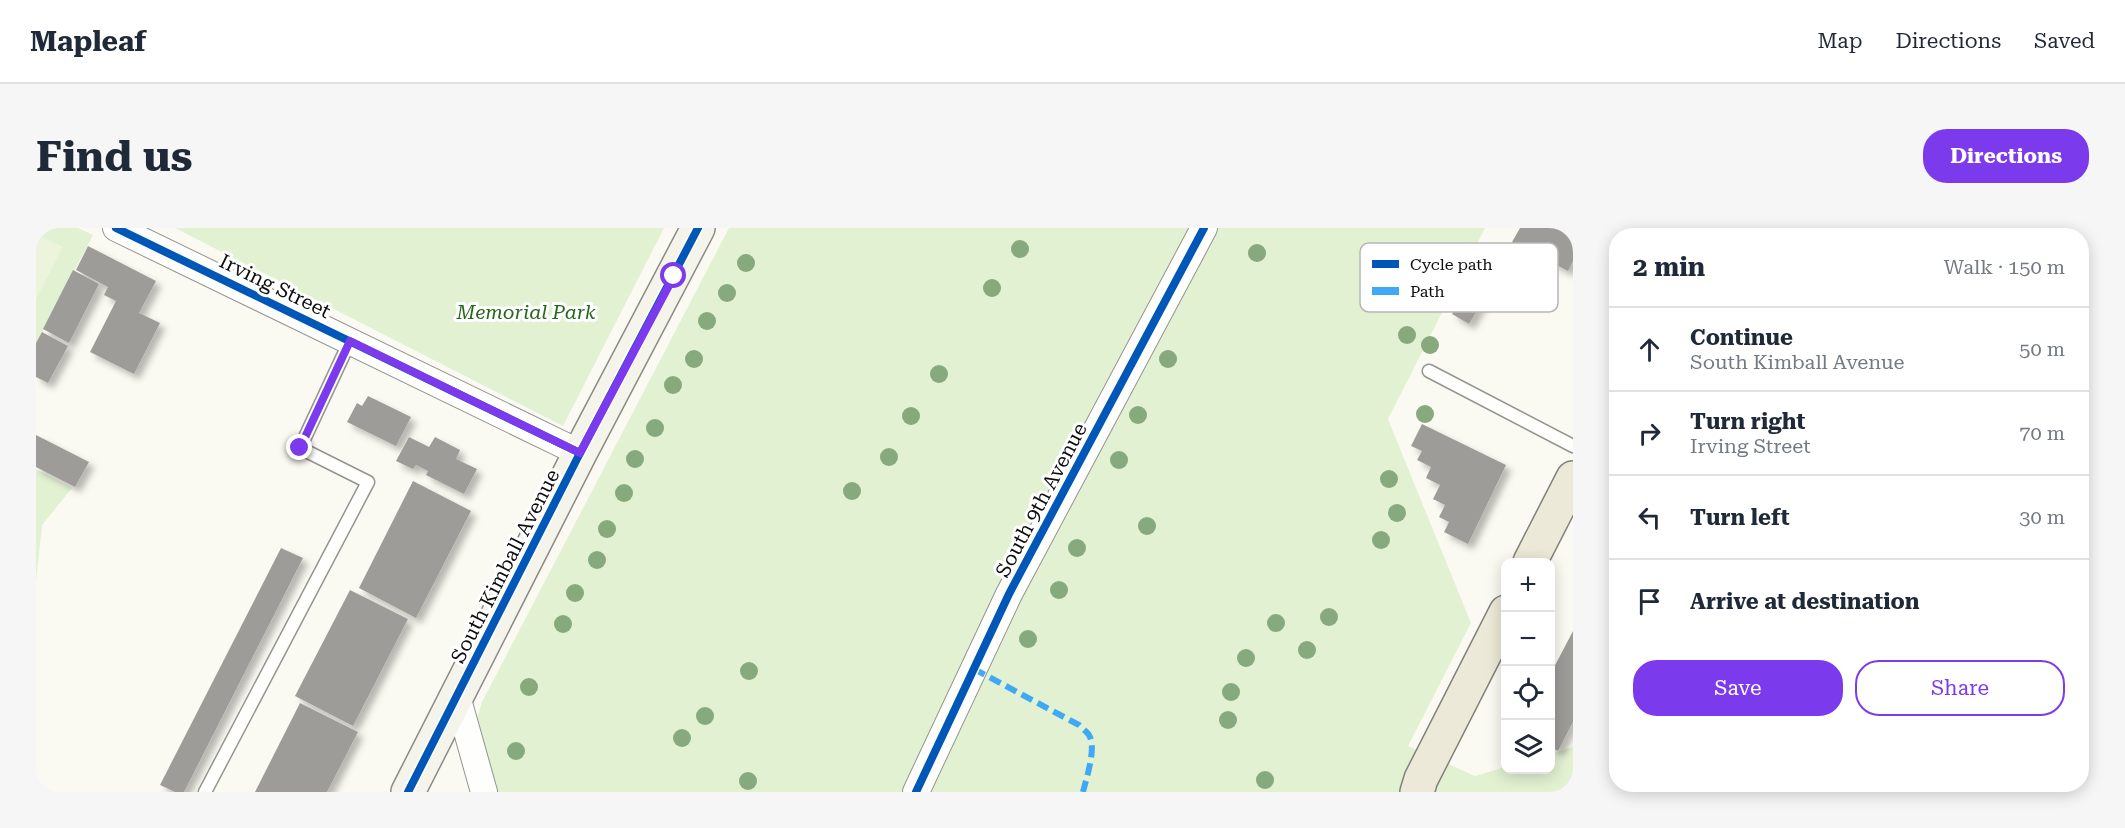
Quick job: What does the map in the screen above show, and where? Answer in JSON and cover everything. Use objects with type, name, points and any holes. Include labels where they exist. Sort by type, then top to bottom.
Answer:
[{"type":"main road","points":[[1532,558],[1573,478]]},
{"type":"main road","points":[[1417,792],[1421,779],[1501,622]]},
{"type":"street","name":"Irving Street","points":[[116,228],[580,453]]},
{"type":"street","name":"South Kimball Avenue","points":[[408,792],[580,453],[698,228]]},
{"type":"street","name":"South 9th Avenue","points":[[916,792],[1009,594],[1204,228]]},
{"type":"street","points":[[457,696],[484,792]]},
{"type":"lane","points":[[205,792],[368,482],[300,448],[350,341]]},
{"type":"lane","points":[[1429,370],[1573,446]]},
{"type":"green space","points":[[36,228],[78,228],[93,235],[36,344]]},
{"type":"green space","name":"Memorial Park","points":[[175,228],[664,228],[563,426]]},
{"type":"green space","points":[[729,228],[1485,228],[1477,243],[1360,243],[1360,312],[1442,312],[1388,419],[1471,623],[1408,746],[1475,776],[1501,768],[1501,774],[1555,774],[1555,753],[1573,747],[1573,792],[496,792],[477,718],[482,702]]},
{"type":"green space","points":[[36,234],[63,247],[36,299]]},
{"type":"green space","points":[[36,469],[72,488],[42,525],[36,581]]},
{"type":"building","points":[[1520,228],[1573,228],[1573,261],[1568,271],[1558,266],[1558,243],[1512,242]]},
{"type":"building","points":[[88,246],[156,281],[139,313],[160,323],[134,374],[90,352],[116,301],[104,295],[108,287],[76,270]]},
{"type":"building","points":[[73,270],[99,284],[69,343],[43,329]]},
{"type":"building","points":[[1453,312],[1476,312],[1469,324],[1452,314]]},
{"type":"building","points":[[42,332],[68,346],[48,383],[36,377],[36,343]]},
{"type":"building","points":[[368,396],[411,417],[396,446],[347,422],[357,403],[362,406]]},
{"type":"building","points":[[1422,424],[1506,465],[1468,544],[1444,532],[1449,522],[1439,517],[1445,505],[1433,499],[1440,485],[1426,478],[1431,467],[1417,460],[1422,451],[1411,446]]},
{"type":"building","points":[[36,435],[89,462],[75,487],[36,467]]},
{"type":"building","points":[[409,437],[429,447],[435,437],[460,450],[456,459],[477,469],[464,494],[426,475],[428,471],[416,465],[413,469],[396,461]]},
{"type":"building","points":[[413,481],[471,511],[416,618],[359,588]]},
{"type":"building","points":[[281,548],[303,558],[184,792],[175,792],[160,785]]},
{"type":"building","points":[[350,590],[408,619],[353,726],[295,696]]},
{"type":"building","points":[[1573,631],[1573,722],[1558,751],[1555,750],[1555,665]]},
{"type":"building","points":[[300,703],[358,732],[327,792],[255,792]]},
{"type":"marked path","points":[[974,669],[1079,725],[1088,734],[1092,748],[1083,792]]},
{"type":"cycle path","points":[[116,228],[580,453]]},
{"type":"cycle path","points":[[408,792],[580,453],[698,228]]},
{"type":"cycle path","points":[[916,792],[1009,594],[1204,228]]},
{"type":"route","points":[[300,448],[350,341],[580,453],[674,276]]}]
